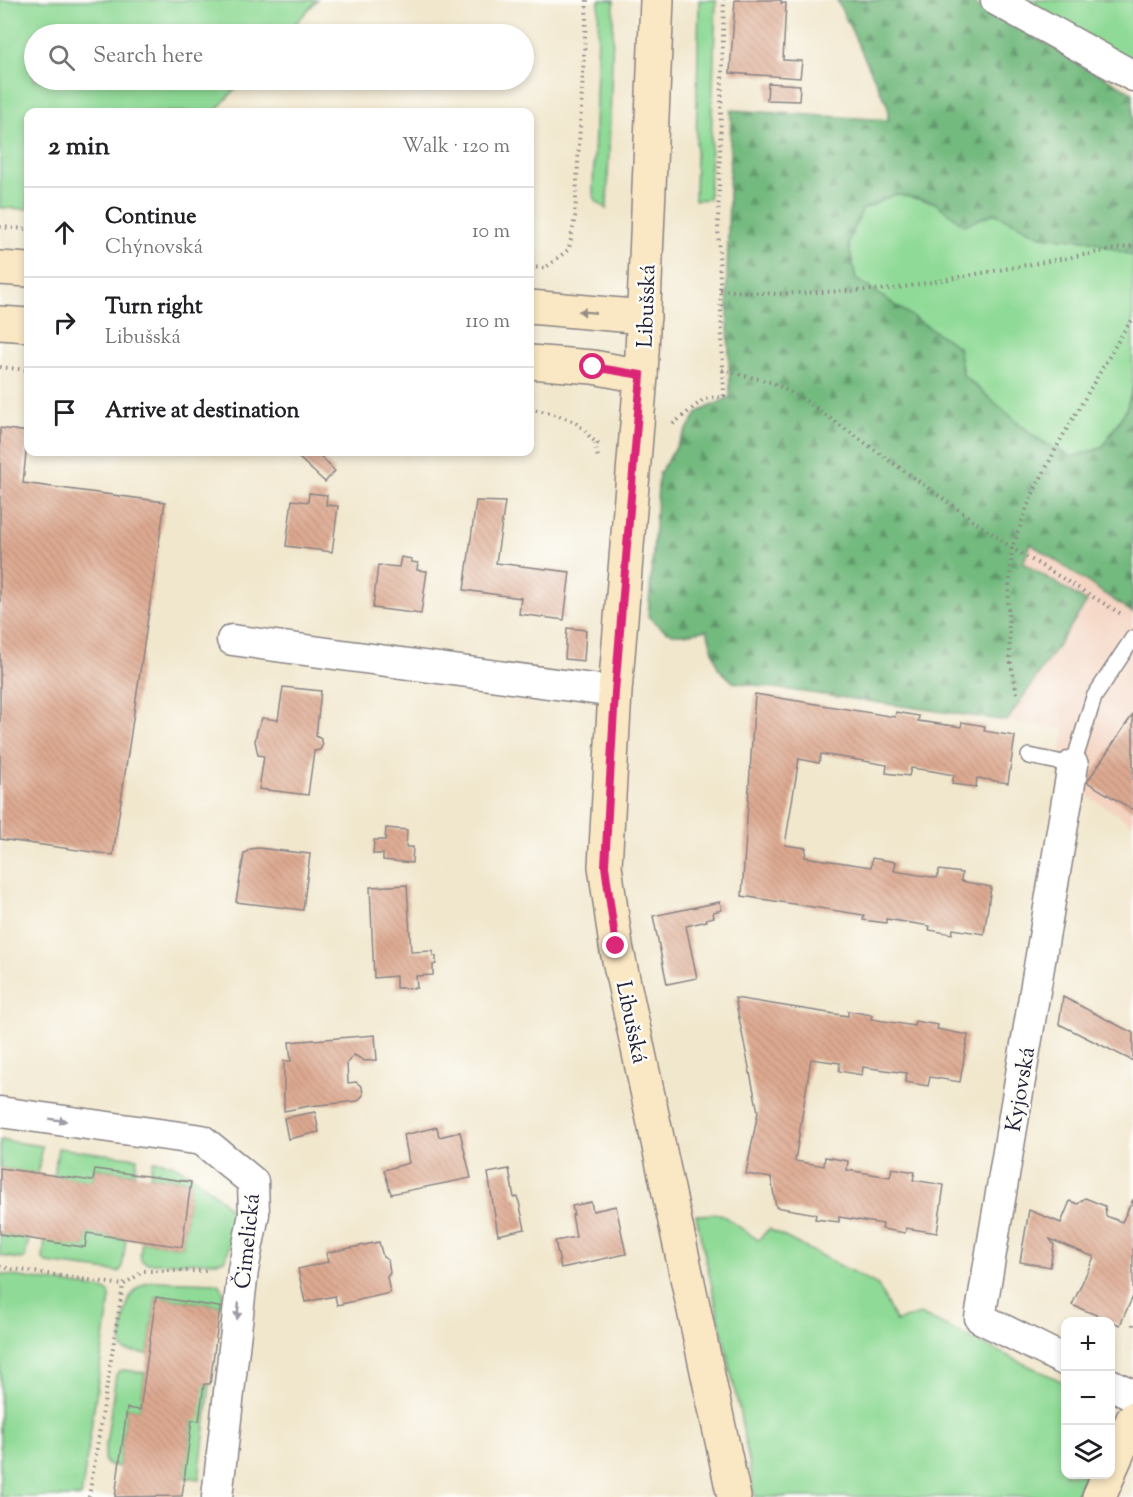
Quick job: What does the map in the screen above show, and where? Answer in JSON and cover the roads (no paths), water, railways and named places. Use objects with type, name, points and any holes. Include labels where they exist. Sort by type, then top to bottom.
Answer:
[{"type":"street","name":"Libušská","points":[[657,0],[641,375],[615,692],[605,866],[616,946],[734,1497]]},
{"type":"street","points":[[996,0],[1133,76]]},
{"type":"street","points":[[0,268],[24,270]]},
{"type":"street","points":[[534,307],[644,317]]},
{"type":"street","points":[[0,323],[24,325]]},
{"type":"street","points":[[534,362],[593,367],[641,375]]},
{"type":"street","points":[[232,640],[615,692]]},
{"type":"street","name":"Kyjovská","points":[[1061,1359],[980,1318],[1073,765]]},
{"type":"street","name":"Čimelická","points":[[0,1112],[202,1140],[253,1182],[254,1214],[243,1270],[217,1497]]},
{"type":"street","points":[[1115,1386],[1133,1395]]},
{"type":"street","points":[[1115,1459],[1133,1419]]},
{"type":"street","points":[[1099,1497],[1107,1479]]},
{"type":"lane","points":[[1029,756],[1073,765],[1094,697],[1133,638]]}]
